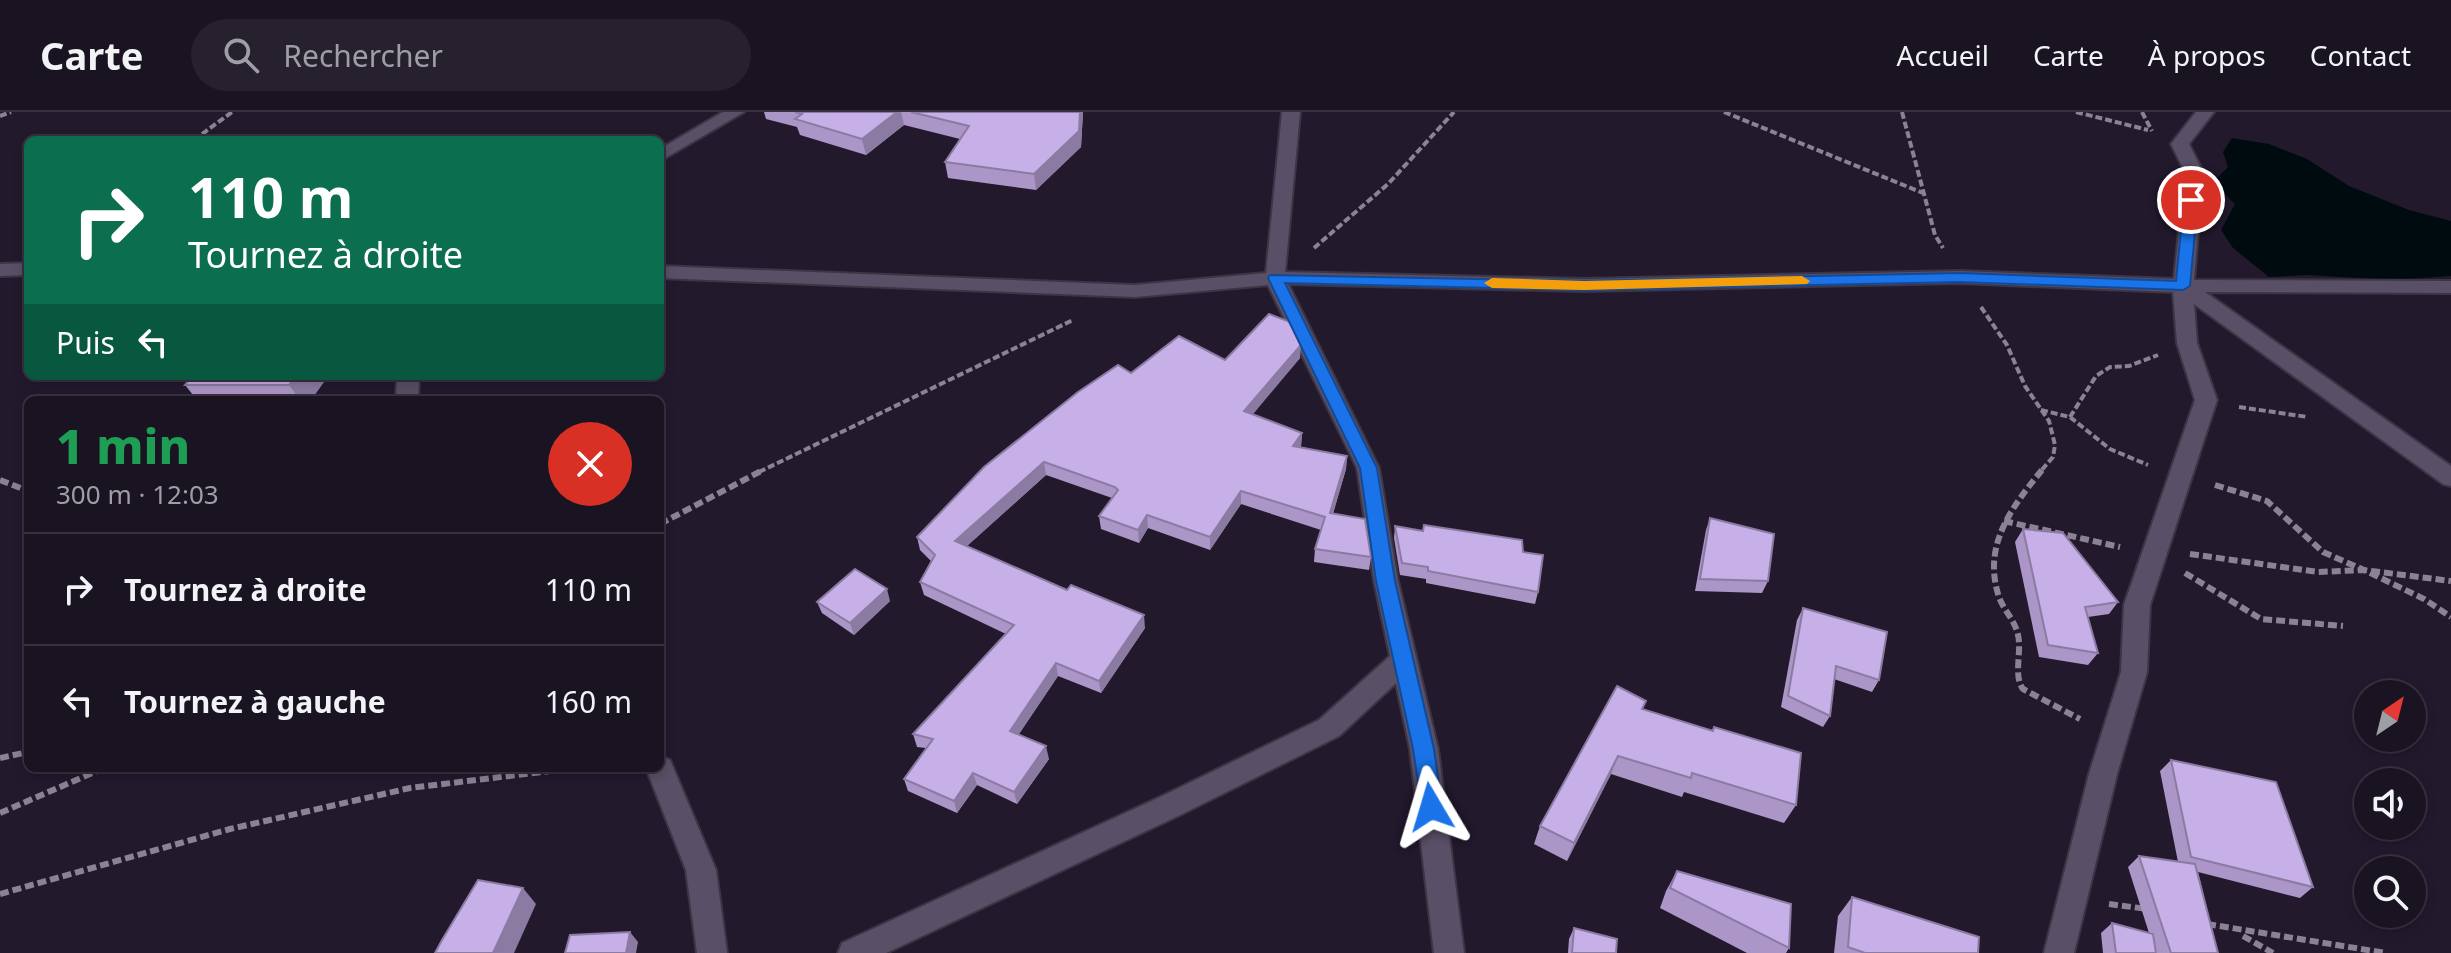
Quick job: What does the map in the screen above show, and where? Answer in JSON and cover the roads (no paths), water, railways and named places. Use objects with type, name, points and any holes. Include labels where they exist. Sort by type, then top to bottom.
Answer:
[{"type":"street","points":[[664,154],[735,112]]},
{"type":"street","points":[[1291,112],[1275,278],[1368,468],[1386,581],[1424,749],[1449,953]]},
{"type":"street","points":[[2059,953],[2113,739],[2134,672],[2137,605],[2206,400],[2187,343],[2183,286],[2194,172],[2180,144],[2205,112]]},
{"type":"street","points":[[0,270],[24,269]]},
{"type":"street","points":[[664,272],[1135,291],[1275,278],[1584,285],[1960,277],[2183,286],[2451,287]]},
{"type":"street","points":[[2183,286],[2451,478]]},
{"type":"street","points":[[853,953],[1168,807],[1329,728],[1403,660]]},
{"type":"street","points":[[662,772],[701,870],[712,953]]}]
